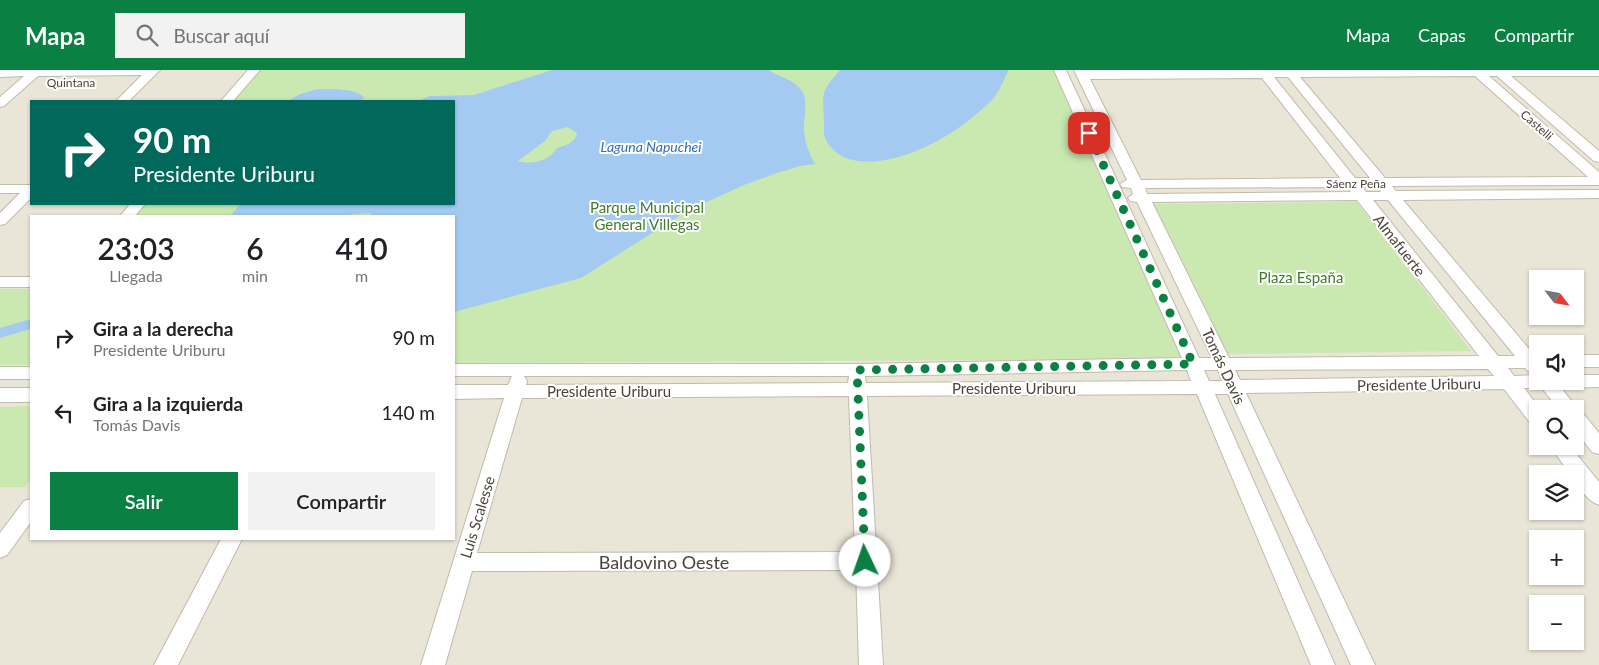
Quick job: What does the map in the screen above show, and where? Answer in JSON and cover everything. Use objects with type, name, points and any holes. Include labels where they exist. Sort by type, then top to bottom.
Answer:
[{"type":"street","points":[[123,100],[154,70]]},
{"type":"street","name":"Quintana","points":[[0,72],[154,70]]},
{"type":"street","points":[[228,100],[254,70]]},
{"type":"street","name":"Tomás Davis","points":[[1060,70],[1193,364],[1323,665]]},
{"type":"street","points":[[0,103],[36,72]]},
{"type":"street","name":"Almafuerte","points":[[1264,72],[1529,408]]},
{"type":"street","name":"Almafuerte","points":[[1290,72],[1529,358]]},
{"type":"street","name":"Castelli","points":[[1477,72],[1599,180]]},
{"type":"street","name":"Castelli","points":[[1498,72],[1599,158]]},
{"type":"street","points":[[1082,73],[1599,72]]},
{"type":"street","name":"Tomás Davis","points":[[1082,73],[1224,364],[1363,665]]},
{"type":"street","name":"Quintana","points":[[0,82],[142,82]]},
{"type":"street","name":"Sáenz Peña","points":[[1141,191],[1351,183],[1599,180]]},
{"type":"street","points":[[0,189],[30,190]]},
{"type":"street","points":[[0,221],[30,191]]},
{"type":"street","name":"Sáenz Peña","points":[[1116,191],[1361,196],[1599,194]]},
{"type":"street","points":[[0,204],[17,204]]},
{"type":"street","points":[[128,215],[137,205]]},
{"type":"street","points":[[0,282],[30,282]]},
{"type":"street","points":[[1584,361],[1599,361]]},
{"type":"street","name":"Presidente Uriburu","points":[[455,392],[515,392],[857,380],[1193,364],[1492,363],[1529,365]]},
{"type":"street","name":"Presidente Uriburu","points":[[455,370],[522,369],[857,380],[1202,387],[1529,382]]},
{"type":"street","name":"Luis Scalesse","points":[[433,665],[522,369]]},
{"type":"street","points":[[0,374],[30,373]]},
{"type":"street","points":[[857,380],[871,665]]},
{"type":"street","name":"Presidente Uriburu","points":[[1584,381],[1599,381]]},
{"type":"street","points":[[1553,390],[1561,400]]},
{"type":"street","points":[[0,395],[30,395]]},
{"type":"street","points":[[1584,428],[1599,447]]},
{"type":"street","points":[[1566,455],[1599,497]]},
{"type":"street","points":[[0,549],[30,508]]},
{"type":"street","points":[[166,665],[231,540]]},
{"type":"street","name":"Baldovino Oeste","points":[[464,562],[865,561]]},
{"type":"shaded area","points":[[0,70],[1599,70],[1599,665],[0,665]]},
{"type":"green space","name":"Parque Municipal General Villegas","points":[[260,70],[1053,70],[1183,359],[455,363],[455,215],[136,215],[144,205],[455,205],[455,100],[234,100]]},
{"type":"green space","name":"Plaza España","points":[[1357,202],[1471,351],[1224,354],[1151,204]]},
{"type":"green space","points":[[0,289],[30,289],[30,365],[0,365]]},
{"type":"green space","points":[[30,406],[30,480],[25,487],[0,487],[0,407]]},
{"type":"water","name":"Laguna Napuchei","points":[[552,70],[769,70],[791,81],[799,87],[804,95],[805,135],[815,164],[800,166],[744,185],[687,211],[581,278],[455,312],[455,215],[371,215],[370,213],[350,215],[231,215],[240,205],[455,205],[455,100],[420,100],[430,96],[474,95]],"holes":[[[568,127],[577,133],[567,145],[557,148],[545,159],[534,162],[518,161],[545,141],[552,131]]]},
{"type":"water","points":[[840,70],[1009,70],[995,97],[957,129],[926,147],[905,155],[867,162],[843,157],[834,150],[825,138],[824,93]]},
{"type":"water","points":[[318,89],[336,89],[348,90],[364,97],[362,100],[290,100],[300,94]]},
{"type":"waterway","points":[[0,333],[30,324]]},
{"type":"route","points":[[865,561],[856,390],[857,370],[1193,364],[1089,133]]}]
